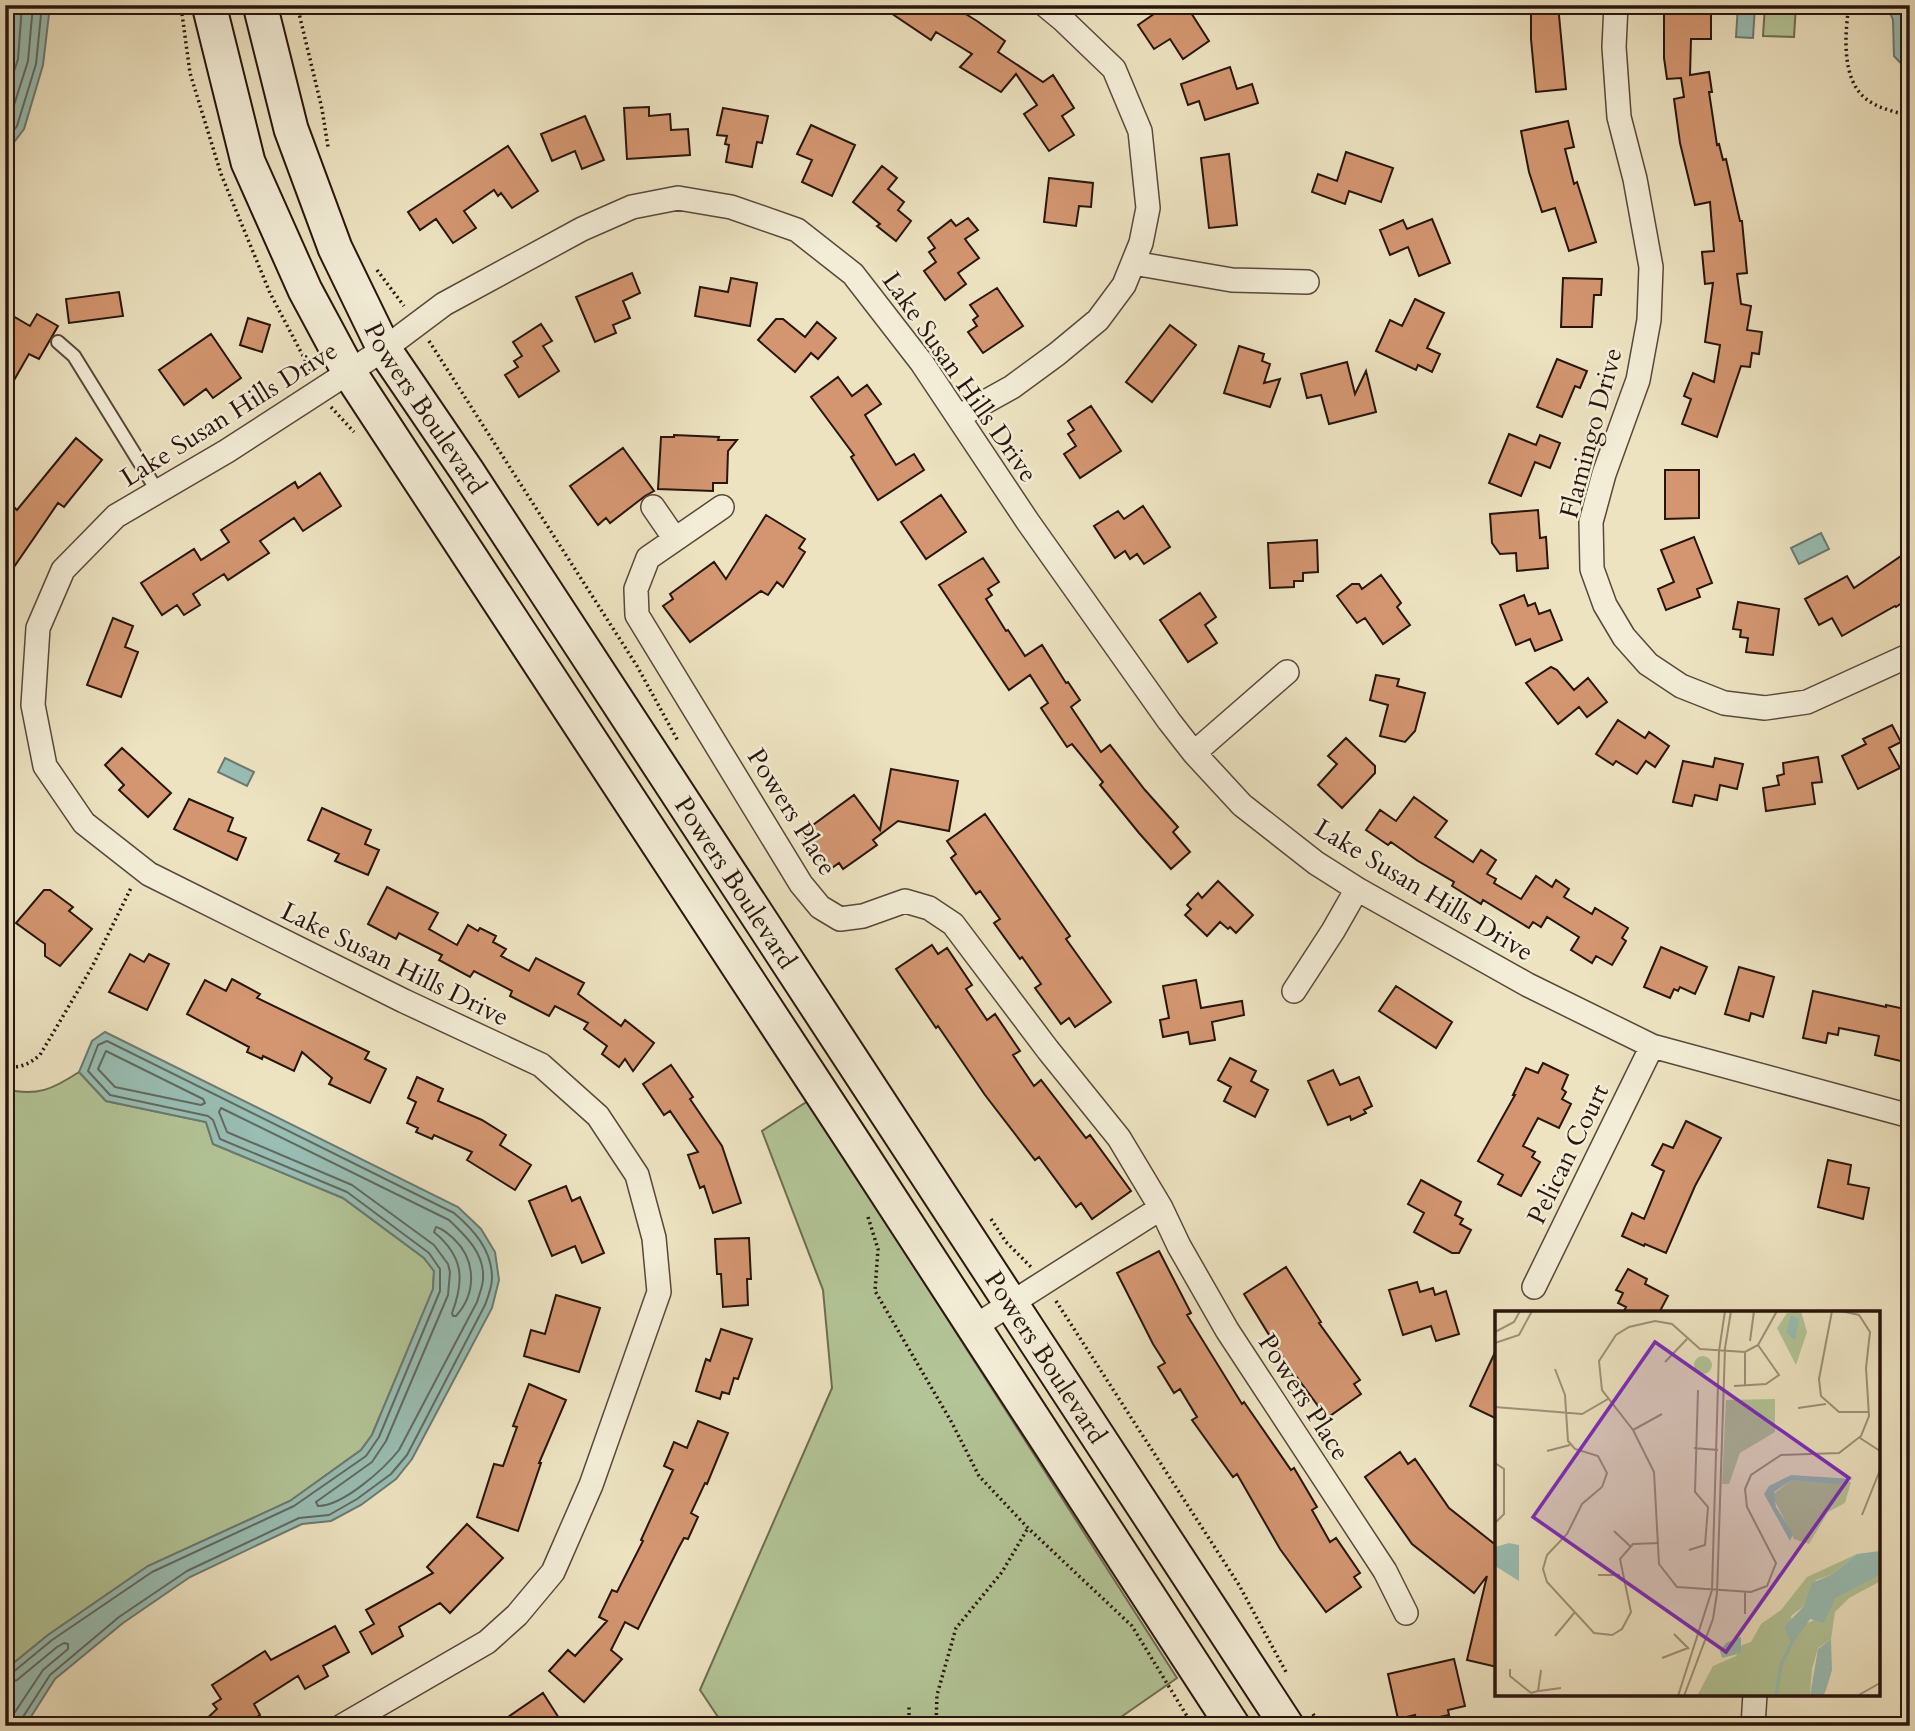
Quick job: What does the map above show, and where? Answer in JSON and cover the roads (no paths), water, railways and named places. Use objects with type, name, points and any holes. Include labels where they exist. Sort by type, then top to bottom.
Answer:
[{"type":"main road","name":"Powers Boulevard","points":[[209,5],[248,162],[305,290],[349,372],[1233,1726]]},
{"type":"main road","name":"Powers Boulevard","points":[[260,5],[291,129],[335,248],[384,349],[1287,1726]]},
{"type":"street","name":"Flamingo Drive","points":[[1616,5],[1614,47],[1619,117],[1635,179],[1651,267],[1649,320],[1638,380],[1604,474],[1591,522],[1592,569],[1605,605],[1624,638],[1648,664],[1681,686],[1724,703],[1765,708],[1808,702],[1910,656]]},
{"type":"street","points":[[958,417],[1012,387],[1098,320],[1124,285],[1141,243],[1148,208],[1140,131],[1114,69],[1061,10]]},
{"type":"street","name":"Lake Susan Hills Drive","points":[[342,1726],[487,1642],[517,1615],[553,1572],[591,1485],[659,1292],[654,1238],[637,1175],[598,1116],[541,1065],[404,1001],[141,869],[84,823],[45,766],[33,705],[38,628],[63,570],[117,516],[228,451],[384,349],[444,304],[582,229],[632,206],[678,198],[732,207],[797,230],[853,274],[922,363],[1028,522],[1169,722],[1242,805],[1316,863],[1528,985],[1652,1046],[1910,1116]]},
{"type":"street","points":[[1133,263],[1232,280],[1307,282]]},
{"type":"street","points":[[653,507],[675,539]]},
{"type":"street","name":"Powers Place","points":[[722,507],[648,558],[636,589],[637,615],[801,884],[820,907],[840,919],[863,916],[905,901],[929,908],[954,924],[1048,1050],[1119,1138],[1161,1208],[1179,1246],[1227,1330],[1385,1571],[1406,1613]]},
{"type":"street","points":[[1194,753],[1287,672]]},
{"type":"street","points":[[1294,990],[1357,889]]},
{"type":"street","name":"Pelican Court","points":[[1534,1286],[1652,1046]]},
{"type":"street","points":[[974,1327],[1161,1208]]},
{"type":"street","points":[[1754,1726],[1755,1696]]},
{"type":"lane","points":[[58,342],[74,356],[158,492]]},
{"type":"water","points":[[5,5],[48,5],[49,14],[43,65],[24,129],[5,154]]},
{"type":"water","points":[[1738,5],[1755,5],[1753,38],[1736,37]]},
{"type":"water","points":[[1887,5],[1910,5],[1910,73],[1894,56],[1893,20]]},
{"type":"water","points":[[1821,533],[1829,549],[1799,564],[1791,548]]},
{"type":"water","points":[[225,758],[254,772],[247,786],[218,772]]},
{"type":"water","points":[[105,1032],[458,1207],[481,1229],[495,1252],[499,1280],[492,1308],[412,1459],[396,1479],[361,1505],[331,1521],[302,1524],[190,1577],[123,1623],[55,1679],[25,1726],[5,1726],[5,1670],[48,1635],[148,1566],[290,1501],[361,1450],[372,1435],[433,1289],[434,1271],[424,1258],[343,1198],[213,1144],[206,1122],[106,1101],[79,1072],[92,1041]]}]
